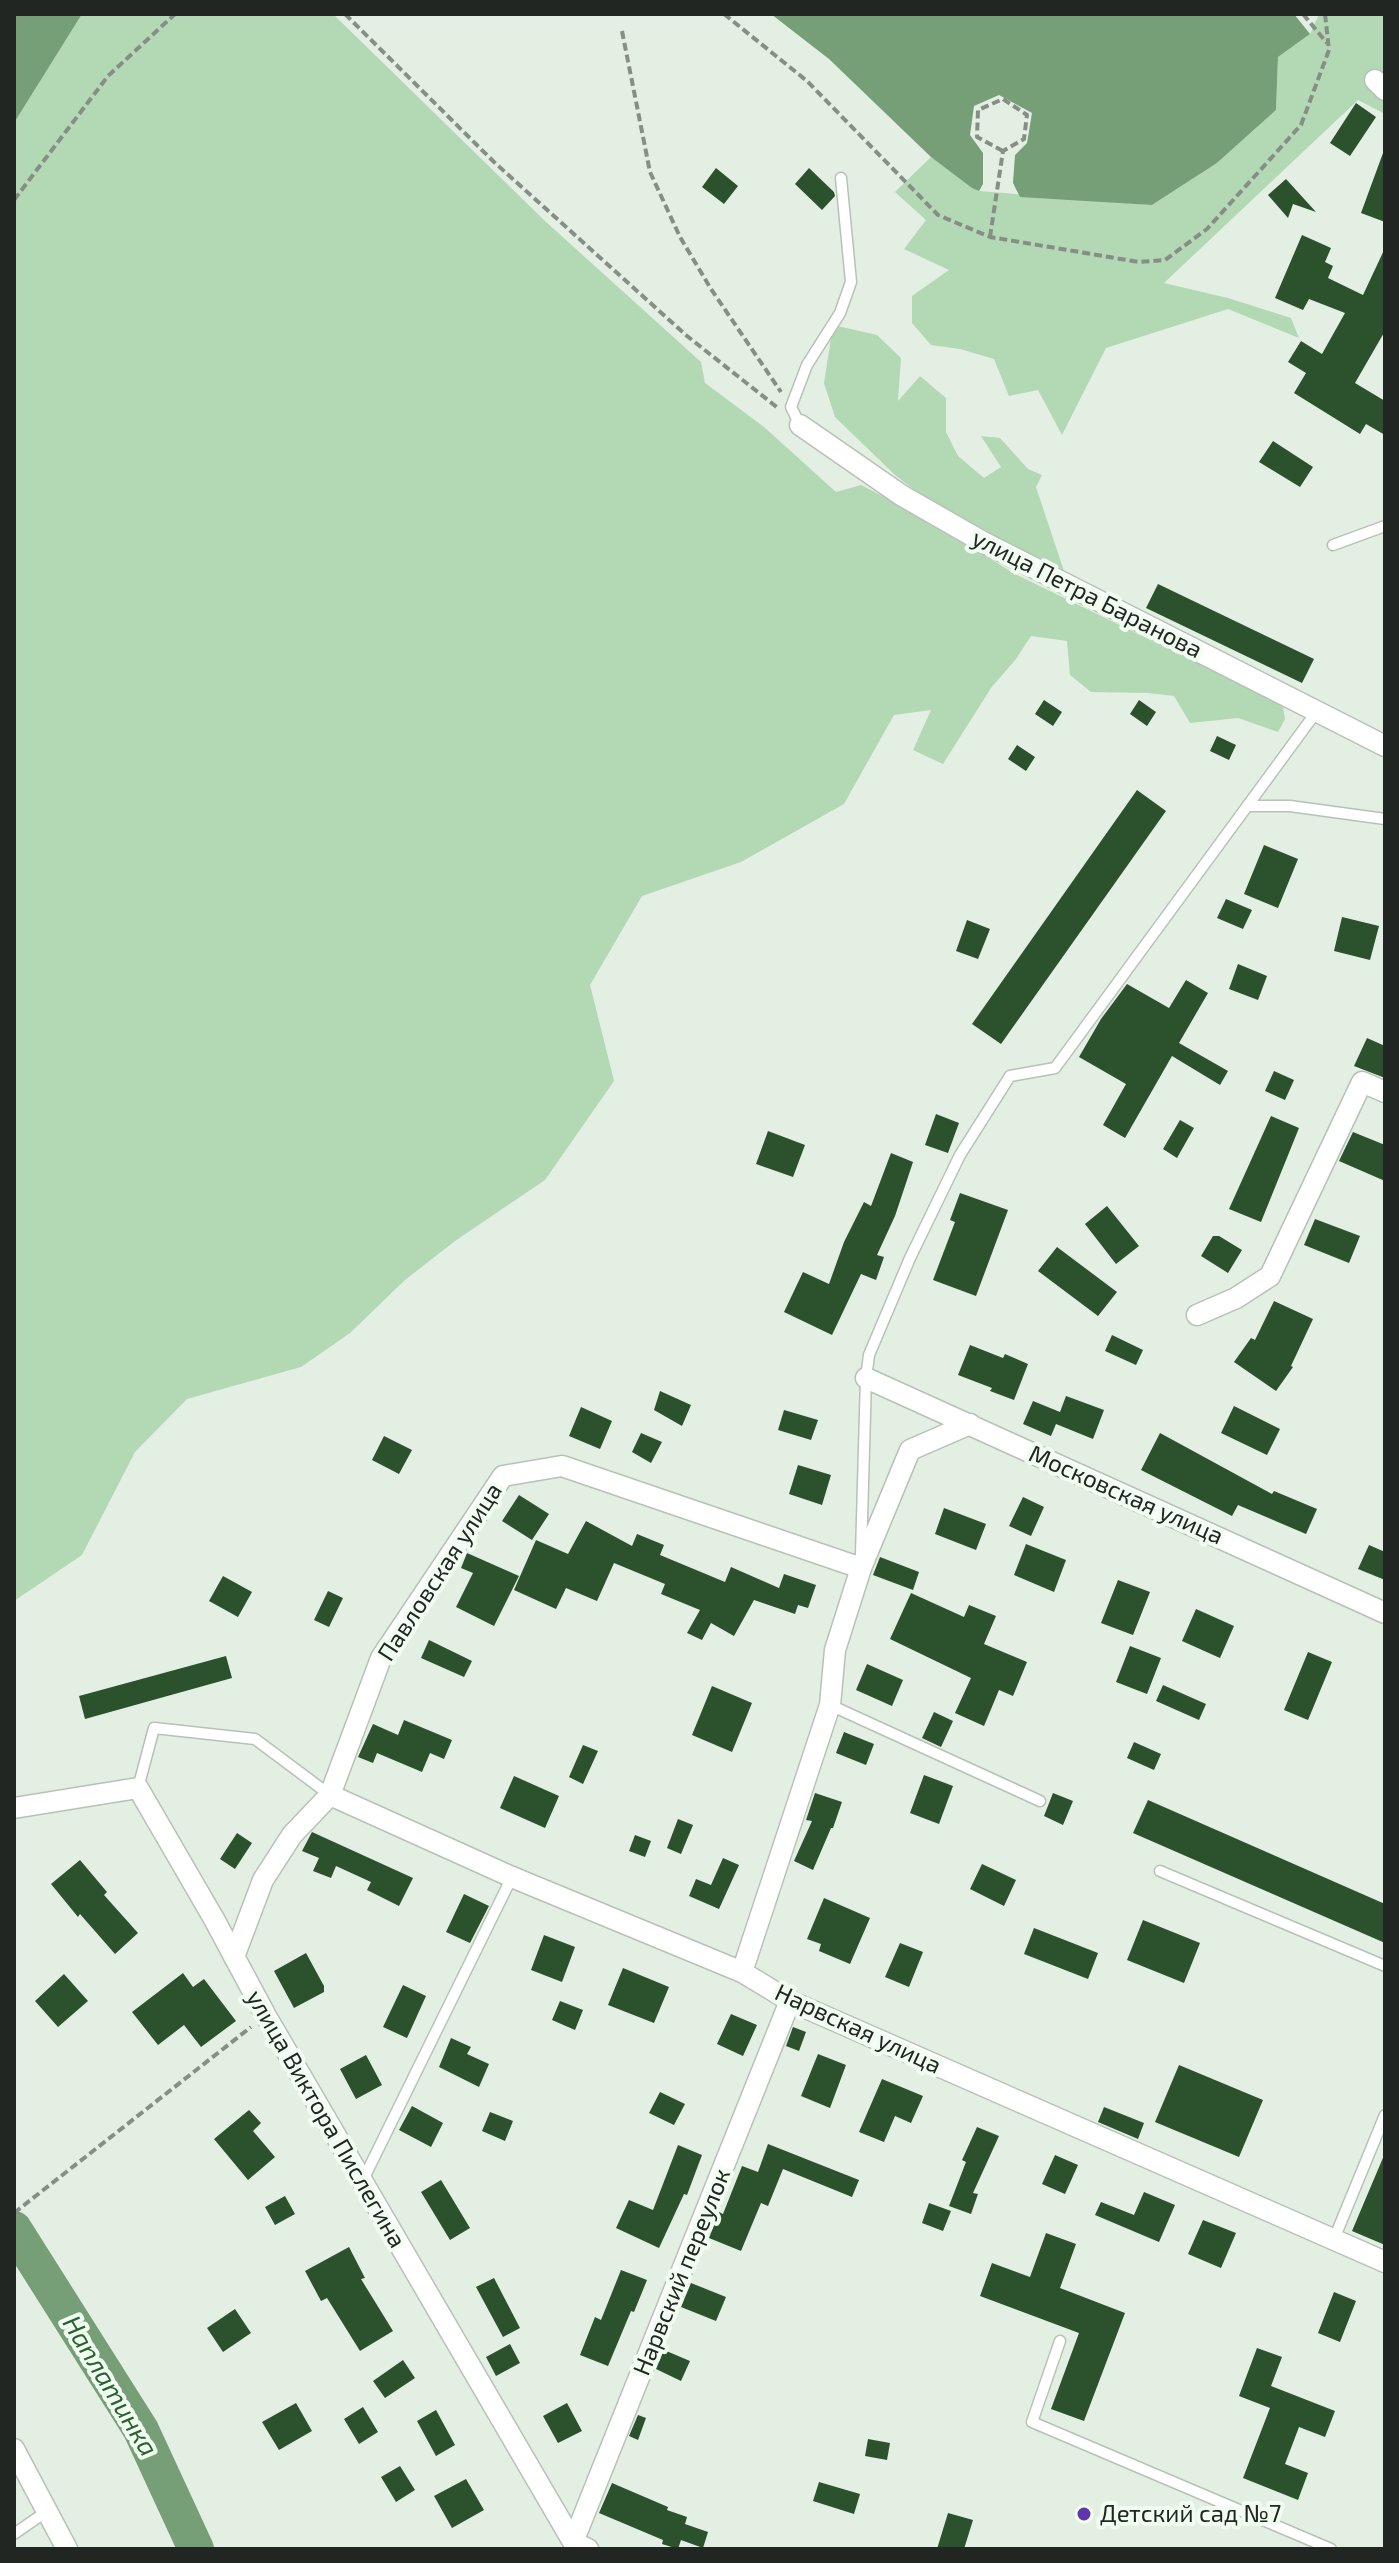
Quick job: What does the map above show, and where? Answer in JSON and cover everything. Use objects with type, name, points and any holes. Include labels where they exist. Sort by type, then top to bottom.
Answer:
[{"type":"street","name":"улица Петра Баранова","points":[[796,416],[901,495],[983,542],[1385,746]]},
{"type":"street","points":[[1197,1315],[1236,1298],[1270,1276],[1362,1082],[1385,1092]]},
{"type":"street","name":"Московская улица","points":[[866,1378],[1385,1613]]},
{"type":"street","points":[[742,1972],[830,1705],[835,1650],[861,1568],[910,1450],[970,1424]]},
{"type":"street","name":"Павловская улица","points":[[234,1957],[263,1880],[292,1835],[330,1795],[381,1658],[503,1476],[562,1466],[861,1568]]},
{"type":"street","points":[[14,1808],[138,1788]]},
{"type":"street","name":"улица Виктора Пислегина","points":[[138,1788],[363,2182],[581,2546]]},
{"type":"street","name":"Нарвская улица","points":[[330,1795],[512,1877],[742,1972],[790,2001],[1385,2262]]},
{"type":"street","name":"Нарвский переулок","points":[[581,2546],[790,2001]]},
{"type":"street","points":[[14,2449],[67,2549]]},
{"type":"lane","points":[[796,416],[807,365],[840,313],[851,282],[841,178]]},
{"type":"lane","points":[[1333,545],[1385,526]]},
{"type":"lane","points":[[861,1568],[869,1355],[916,1245],[960,1155],[1010,1076],[1055,1068],[1317,711]]},
{"type":"lane","points":[[1247,806],[1290,806],[1385,819]]},
{"type":"lane","points":[[830,1705],[1040,1801]]},
{"type":"lane","points":[[138,1788],[154,1728],[255,1739],[330,1795]]},
{"type":"lane","points":[[1160,1871],[1385,1966]]},
{"type":"lane","points":[[363,2182],[512,1877]]},
{"type":"lane","points":[[1334,2239],[1385,2115]]},
{"type":"lane","points":[[1060,2341],[1032,2422],[1331,2549]]},
{"type":"lane","points":[[14,2534],[47,2511]]},
{"type":"path","points":[[14,200],[108,76],[175,14]]},
{"type":"path","points":[[345,14],[494,162],[687,336],[796,416]]},
{"type":"path","points":[[724,14],[807,81],[938,215],[990,237],[1131,261],[1165,260],[1207,229],[1301,125],[1329,50],[1325,14]]},
{"type":"path","points":[[1303,14],[1328,44]]},
{"type":"path","points":[[622,31],[650,172],[680,237],[711,289],[796,416]]},
{"type":"path","points":[[1003,99],[1027,115],[1024,139],[1003,151],[977,137],[978,110],[1003,99]]},
{"type":"path","points":[[990,237],[1003,151]]},
{"type":"path","points":[[16,2212],[266,2016]]},
{"type":"shaded area","points":[[14,14],[82,14],[14,123]]},
{"type":"shaded area","points":[[82,14],[333,14],[545,221],[701,362],[705,383],[764,427],[836,492],[861,485],[933,522],[1013,573],[1255,691],[1283,707],[1285,719],[1278,732],[1238,718],[1190,723],[1174,696],[1091,692],[1070,675],[1067,641],[1031,636],[991,688],[943,764],[913,750],[931,710],[894,715],[844,804],[741,862],[642,896],[590,985],[614,1081],[545,1180],[455,1241],[405,1280],[350,1333],[301,1367],[187,1399],[135,1452],[82,1555],[14,1601],[14,123]]},
{"type":"shaded area","points":[[771,14],[1294,14],[1310,34],[1278,57],[1276,110],[1217,163],[1152,205],[1020,197],[1013,183],[1015,155],[1027,143],[1032,113],[999,95],[974,106],[970,135],[983,153],[983,184],[979,191],[972,188],[931,157],[829,59]]},
{"type":"shaded area","points":[[1319,14],[1385,14],[1385,114],[1358,100],[1164,283],[1228,298],[1291,318],[1299,338],[1228,309],[1106,348],[1062,435],[1038,390],[1009,396],[994,359],[931,345],[912,323],[912,296],[949,270],[904,249],[926,220],[895,192],[931,157],[979,191],[1152,205],[1217,163],[1276,110],[1278,57],[1310,34]]},
{"type":"shaded area","points":[[833,325],[877,335],[901,358],[898,401],[920,376],[946,398],[946,432],[958,456],[984,478],[1001,467],[981,436],[1000,438],[1028,469],[1042,475],[1036,487],[1066,577],[946,514],[895,475],[835,417],[824,383]]},
{"type":"building","points":[[1356,103],[1376,117],[1350,156],[1330,143]]},
{"type":"building","points":[[1385,153],[1385,222],[1361,213]]},
{"type":"building","points":[[716,168],[738,186],[724,204],[702,187]]},
{"type":"building","points":[[809,168],[834,192],[835,196],[822,210],[795,184]]},
{"type":"building","points":[[1286,179],[1316,212],[1293,204],[1288,218],[1268,195]]},
{"type":"building","points":[[1302,235],[1331,248],[1325,262],[1333,266],[1328,278],[1363,295],[1385,248],[1385,331],[1355,383],[1385,401],[1385,435],[1366,424],[1360,434],[1294,393],[1306,373],[1288,362],[1301,341],[1322,354],[1345,313],[1309,299],[1303,310],[1275,298]]},
{"type":"building","points":[[1273,441],[1313,467],[1300,487],[1259,462]]},
{"type":"building","points":[[1158,584],[1314,659],[1302,683],[1146,608]]},
{"type":"building","points":[[1044,700],[1062,712],[1053,726],[1035,714]]},
{"type":"building","points":[[1139,700],[1156,712],[1147,726],[1130,714]]},
{"type":"building","points":[[1217,736],[1236,745],[1229,760],[1210,751]]},
{"type":"building","points":[[1017,745],[1035,757],[1026,771],[1008,759]]},
{"type":"building","points":[[1137,790],[1166,811],[1001,1044],[972,1024]]},
{"type":"building","points":[[1264,845],[1298,859],[1278,908],[1244,894]]},
{"type":"building","points":[[1226,899],[1252,910],[1243,929],[1217,918]]},
{"type":"building","points":[[1342,917],[1379,926],[1370,960],[1334,951]]},
{"type":"building","points":[[967,920],[990,929],[978,959],[956,951]]},
{"type":"building","points":[[1238,964],[1267,976],[1258,1000],[1229,989]]},
{"type":"building","points":[[1186,980],[1208,993],[1179,1043],[1228,1071],[1220,1085],[1172,1056],[1125,1138],[1103,1125],[1126,1084],[1079,1057],[1101,1019],[1127,984],[1169,1008]]},
{"type":"building","points":[[1367,1038],[1385,1046],[1385,1078],[1354,1066]]},
{"type":"building","points":[[1274,1071],[1294,1080],[1285,1100],[1265,1091]]},
{"type":"building","points":[[936,1114],[959,1123],[948,1153],[925,1145]]},
{"type":"building","points":[[1271,1116],[1299,1128],[1261,1222],[1229,1209]]},
{"type":"building","points":[[1180,1120],[1194,1128],[1177,1158],[1163,1149]]},
{"type":"building","points":[[768,1131],[805,1145],[793,1177],[756,1164]]},
{"type":"building","points":[[1353,1132],[1385,1145],[1385,1181],[1339,1161]]},
{"type":"building","points":[[891,1153],[913,1162],[895,1216],[877,1255],[884,1257],[876,1280],[861,1274],[832,1335],[784,1312],[803,1272],[829,1284],[844,1242],[864,1202],[871,1206]]},
{"type":"building","points":[[960,1193],[1008,1210],[976,1296],[933,1280],[955,1222],[950,1220]]},
{"type":"building","points":[[1107,1206],[1139,1246],[1116,1264],[1085,1224]]},
{"type":"building","points":[[1315,1219],[1360,1236],[1349,1263],[1304,1245]]},
{"type":"building","points":[[1213,1236],[1219,1236],[1242,1250],[1228,1273],[1201,1256]]},
{"type":"building","points":[[1057,1247],[1117,1292],[1098,1316],[1038,1271]]},
{"type":"building","points":[[1274,1301],[1313,1319],[1293,1367],[1276,1391],[1234,1362],[1251,1338],[1255,1340]]},
{"type":"building","points":[[1112,1335],[1143,1350],[1136,1365],[1105,1351]]},
{"type":"building","points":[[970,1345],[1028,1364],[1014,1400],[958,1375]]},
{"type":"building","points":[[660,1391],[691,1405],[682,1426],[654,1410]]},
{"type":"building","points":[[1066,1396],[1104,1410],[1093,1439],[1056,1424],[1051,1436],[1023,1424],[1033,1401],[1060,1412]]},
{"type":"building","points":[[1234,1406],[1280,1429],[1267,1455],[1221,1433]]},
{"type":"building","points":[[581,1407],[612,1421],[600,1449],[569,1436]]},
{"type":"building","points":[[784,1410],[818,1420],[811,1440],[778,1430]]},
{"type":"building","points":[[641,1433],[662,1442],[651,1463],[632,1452]]},
{"type":"building","points":[[1160,1433],[1272,1494],[1274,1491],[1317,1509],[1306,1534],[1238,1505],[1232,1516],[1141,1470]]},
{"type":"building","points":[[384,1436],[412,1450],[399,1474],[372,1460]]},
{"type":"building","points":[[798,1465],[831,1475],[822,1505],[789,1494]]},
{"type":"building","points":[[519,1495],[549,1514],[532,1540],[502,1521]]},
{"type":"building","points":[[1023,1497],[1044,1507],[1031,1536],[1009,1526]]},
{"type":"building","points":[[944,1508],[986,1524],[976,1550],[935,1534]]},
{"type":"building","points":[[586,1521],[632,1546],[637,1534],[664,1545],[660,1555],[725,1582],[731,1567],[779,1588],[784,1574],[816,1585],[808,1608],[798,1605],[795,1614],[754,1600],[734,1636],[711,1623],[702,1640],[687,1633],[700,1610],[661,1594],[665,1584],[614,1563],[597,1601],[566,1588],[556,1609],[514,1590],[536,1540],[568,1554]]},
{"type":"building","points":[[1026,1544],[1066,1560],[1054,1592],[1014,1575]]},
{"type":"building","points":[[1369,1545],[1385,1552],[1385,1580],[1358,1569]]},
{"type":"building","points":[[467,1553],[519,1576],[494,1626],[456,1607],[473,1573],[461,1568]]},
{"type":"building","points":[[880,1557],[919,1572],[913,1590],[873,1575]]},
{"type":"building","points":[[223,1576],[252,1592],[238,1617],[209,1601]]},
{"type":"building","points":[[1118,1580],[1150,1592],[1133,1635],[1101,1623]]},
{"type":"building","points":[[328,1591],[343,1598],[329,1627],[314,1620]]},
{"type":"building","points":[[911,1593],[964,1617],[969,1605],[996,1616],[984,1644],[1027,1662],[1013,1696],[999,1690],[984,1726],[955,1713],[971,1678],[890,1639]]},
{"type":"building","points":[[1196,1609],[1234,1626],[1220,1658],[1182,1641]]},
{"type":"building","points":[[429,1640],[472,1661],[464,1677],[421,1658]]},
{"type":"building","points":[[1130,1646],[1161,1658],[1147,1694],[1116,1682]]},
{"type":"building","points":[[1308,1652],[1332,1662],[1308,1720],[1284,1710]]},
{"type":"building","points":[[226,1656],[232,1678],[85,1719],[79,1696]]},
{"type":"building","points":[[867,1664],[903,1680],[892,1706],[856,1690]]},
{"type":"building","points":[[1163,1685],[1206,1704],[1199,1720],[1156,1701]]},
{"type":"building","points":[[712,1686],[752,1703],[732,1752],[692,1735]]},
{"type":"building","points":[[934,1712],[953,1721],[941,1747],[922,1738]]},
{"type":"building","points":[[404,1720],[452,1740],[444,1759],[430,1753],[422,1772],[377,1753],[373,1763],[358,1757],[373,1724],[398,1735]]},
{"type":"building","points":[[844,1732],[874,1744],[866,1765],[836,1753]]},
{"type":"building","points":[[1134,1742],[1161,1754],[1154,1770],[1127,1758]]},
{"type":"building","points":[[583,1745],[598,1751],[583,1784],[569,1777]]},
{"type":"building","points":[[924,1775],[953,1786],[939,1824],[910,1813]]},
{"type":"building","points":[[514,1776],[559,1796],[545,1828],[500,1808]]},
{"type":"building","points":[[815,1793],[842,1802],[813,1870],[794,1861],[812,1821],[806,1820]]},
{"type":"building","points":[[1053,1793],[1073,1801],[1063,1825],[1044,1816]]},
{"type":"building","points":[[1148,1800],[1385,1904],[1385,1943],[1133,1833]]},
{"type":"building","points":[[678,1819],[693,1825],[681,1854],[667,1848]]},
{"type":"building","points":[[312,1832],[413,1878],[399,1906],[367,1890],[371,1882],[336,1866],[331,1878],[313,1871],[319,1858],[302,1851]]},
{"type":"building","points":[[237,1833],[252,1843],[235,1869],[220,1859]]},
{"type":"building","points":[[635,1835],[651,1841],[645,1857],[629,1851]]},
{"type":"building","points":[[723,1858],[739,1865],[719,1909],[689,1896],[696,1879],[711,1885]]},
{"type":"building","points":[[80,1860],[107,1892],[104,1895],[138,1933],[115,1954],[51,1884]]},
{"type":"building","points":[[982,1864],[1016,1880],[1004,1906],[970,1889]]},
{"type":"building","points":[[464,1894],[489,1906],[470,1943],[446,1932]]},
{"type":"building","points":[[824,1898],[870,1918],[850,1964],[819,1951],[821,1944],[807,1939]]},
{"type":"building","points":[[1143,1920],[1200,1943],[1184,1983],[1127,1960]]},
{"type":"building","points":[[1034,1928],[1098,1953],[1088,1979],[1024,1954]]},
{"type":"building","points":[[544,1935],[575,1947],[562,1982],[531,1970]]},
{"type":"building","points":[[900,1943],[923,1952],[909,1987],[885,1977]]},
{"type":"building","points":[[306,1953],[324,1986],[324,1992],[294,2008],[274,1971]]},
{"type":"building","points":[[623,1968],[669,1987],[654,2023],[608,2005]]},
{"type":"building","points":[[183,1973],[193,1987],[204,1979],[236,2021],[201,2047],[184,2025],[158,2045],[132,2012]]},
{"type":"building","points":[[64,1974],[88,2001],[58,2027],[35,2001]]},
{"type":"building","points":[[403,1985],[426,1996],[407,2038],[383,2027]]},
{"type":"building","points":[[560,2001],[583,2010],[575,2030],[552,2020]]},
{"type":"building","points":[[731,2014],[757,2025],[743,2056],[717,2044]]},
{"type":"building","points":[[793,2027],[806,2032],[799,2051],[786,2046]]},
{"type":"building","points":[[451,2038],[471,2047],[467,2054],[489,2064],[479,2087],[439,2067]]},
{"type":"building","points":[[818,2054],[846,2065],[830,2108],[801,2096]]},
{"type":"building","points":[[366,2055],[382,2085],[356,2099],[340,2069]]},
{"type":"building","points":[[1179,2065],[1263,2100],[1239,2157],[1155,2122]]},
{"type":"building","points":[[882,2079],[923,2096],[911,2123],[895,2116],[884,2142],[859,2132]]},
{"type":"building","points":[[660,2092],[685,2104],[674,2125],[649,2113]]},
{"type":"building","points":[[412,2106],[443,2123],[431,2147],[399,2130]]},
{"type":"building","points":[[1104,2107],[1144,2123],[1138,2139],[1098,2122]]},
{"type":"building","points":[[249,2110],[261,2123],[253,2131],[275,2157],[248,2180],[214,2139]]},
{"type":"building","points":[[490,2112],[513,2121],[505,2141],[482,2131]]},
{"type":"building","points":[[977,2127],[999,2136],[973,2193],[978,2194],[971,2214],[949,2206],[966,2162],[962,2160]]},
{"type":"building","points":[[768,2144],[859,2180],[852,2197],[783,2169],[768,2206],[761,2203],[741,2251],[709,2238],[719,2212],[723,2214],[742,2166],[758,2172]]},
{"type":"building","points":[[678,2145],[702,2155],[687,2195],[684,2194],[659,2248],[616,2228],[629,2200],[653,2210]]},
{"type":"building","points":[[1385,2153],[1385,2245],[1352,2231]]},
{"type":"building","points":[[1055,2155],[1078,2165],[1065,2194],[1042,2184]]},
{"type":"building","points":[[441,2180],[470,2228],[450,2240],[421,2192]]},
{"type":"building","points":[[1144,2192],[1175,2205],[1159,2242],[1095,2215],[1101,2202],[1134,2215]]},
{"type":"building","points":[[285,2196],[295,2214],[275,2225],[265,2207]]},
{"type":"building","points":[[929,2203],[951,2211],[943,2231],[922,2223]]},
{"type":"building","points":[[1203,2220],[1236,2233],[1221,2268],[1188,2254]]},
{"type":"building","points":[[1046,2233],[1076,2244],[1060,2288],[1125,2313],[1084,2421],[1051,2409],[1079,2333],[980,2296],[992,2263],[1030,2277]]},
{"type":"building","points":[[349,2247],[365,2278],[361,2279],[393,2331],[360,2351],[327,2298],[321,2301],[305,2271]]},
{"type":"building","points":[[621,2270],[647,2280],[608,2366],[580,2355],[595,2317],[601,2320]]},
{"type":"building","points":[[494,2278],[520,2328],[503,2337],[476,2287]]},
{"type":"building","points":[[691,2283],[726,2297],[716,2321],[681,2307]]},
{"type":"building","points":[[1334,2292],[1356,2301],[1340,2342],[1318,2333]]},
{"type":"building","points":[[235,2309],[251,2333],[223,2352],[207,2328]]},
{"type":"building","points":[[510,2344],[520,2363],[496,2376],[486,2357]]},
{"type":"building","points":[[1257,2348],[1282,2357],[1271,2386],[1335,2411],[1325,2437],[1299,2427],[1285,2464],[1308,2473],[1298,2500],[1243,2478],[1270,2408],[1239,2396]]},
{"type":"building","points":[[664,2350],[690,2361],[681,2381],[656,2369]]},
{"type":"building","points":[[403,2360],[415,2378],[385,2398],[373,2381]]},
{"type":"building","points":[[296,2403],[312,2431],[279,2450],[262,2422]]},
{"type":"building","points":[[567,2403],[582,2431],[558,2443],[543,2416]]},
{"type":"building","points":[[363,2407],[378,2432],[359,2444],[344,2419]]},
{"type":"building","points":[[436,2410],[455,2445],[436,2456],[417,2421]]},
{"type":"building","points":[[638,2415],[646,2418],[638,2440],[629,2436]]},
{"type":"building","points":[[868,2439],[890,2443],[887,2460],[865,2456]]},
{"type":"building","points":[[400,2466],[415,2490],[396,2502],[381,2477]]},
{"type":"building","points":[[466,2479],[484,2510],[452,2528],[434,2496]]},
{"type":"building","points":[[819,2482],[860,2494],[854,2514],[813,2501]]},
{"type":"building","points":[[612,2483],[668,2507],[667,2510],[687,2517],[685,2524],[708,2532],[703,2548],[681,2540],[678,2549],[662,2544],[663,2540],[599,2513]]},
{"type":"building","points":[[948,2513],[973,2520],[964,2549],[937,2549]]},
{"type":"waterway","name":"Наплатинка","points":[[14,2229],[141,2430],[196,2549]]},
{"type":"place","name":"Детский сад №7","points":[[1084,2514]]}]
